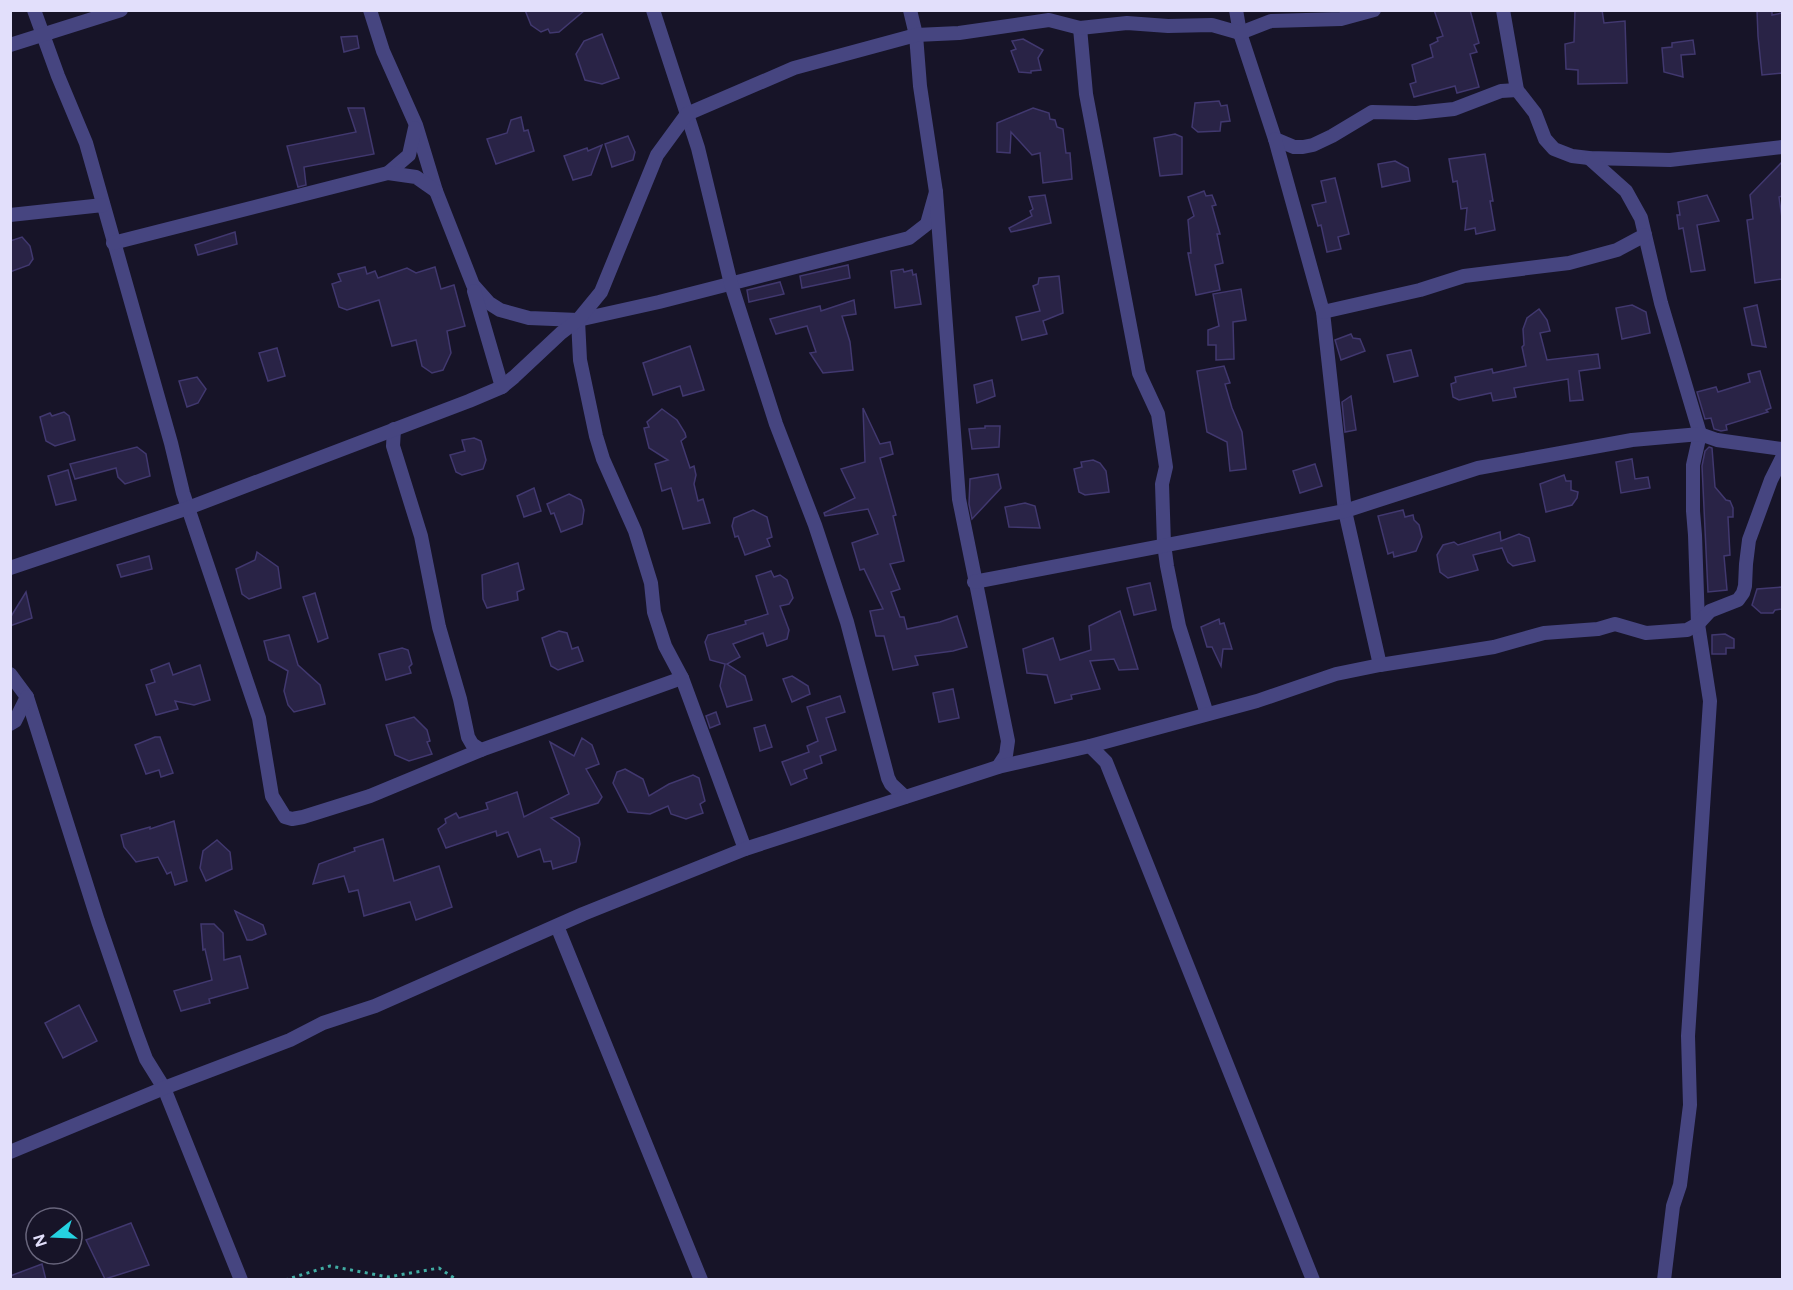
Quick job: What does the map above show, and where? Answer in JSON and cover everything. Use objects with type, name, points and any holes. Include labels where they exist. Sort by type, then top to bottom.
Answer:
[{"type":"street","points":[[34,10],[86,143],[188,508],[259,718],[272,796],[285,817],[292,819],[303,817],[357,801],[481,750],[682,678]]},
{"type":"street","points":[[10,45],[120,10]]},
{"type":"street","points":[[370,10],[383,51],[416,126],[436,191],[473,285],[502,387]]},
{"type":"street","points":[[653,10],[698,148],[731,284],[776,424],[815,525],[847,622],[888,778],[905,797]]},
{"type":"street","points":[[910,10],[916,35],[920,86],[936,192],[959,499],[1008,741],[1006,755],[998,767]]},
{"type":"street","points":[[1236,10],[1240,33],[1275,139],[1323,312],[1345,511],[1380,665]]},
{"type":"street","points":[[10,568],[188,508],[502,387],[578,320],[602,292],[657,155],[687,114],[794,68],[916,35],[959,33],[1049,20],[1080,28],[1127,23],[1168,26],[1212,25],[1240,33],[1271,21],[1341,19],[1374,10]]},
{"type":"street","points":[[1503,10],[1517,90],[1535,113],[1545,139],[1554,148],[1572,156],[1589,158],[1670,160],[1782,147]]},
{"type":"street","points":[[1080,28],[1086,94],[1139,373],[1158,414],[1166,467],[1162,484],[1164,544],[1179,626],[1207,714]]},
{"type":"street","points":[[1275,139],[1294,147],[1313,145],[1372,112],[1416,113],[1454,109],[1501,91],[1517,90]]},
{"type":"street","points":[[113,243],[388,172],[409,155],[416,126]]},
{"type":"street","points":[[1589,158],[1626,191],[1641,218],[1661,303],[1700,434],[1692,483],[1698,624],[1710,701],[1688,1036],[1690,1105],[1680,1185],[1673,1206],[1664,1280]]},
{"type":"street","points":[[388,172],[416,177],[436,191]]},
{"type":"street","points":[[473,285],[489,303],[500,310],[529,318],[578,320],[731,284],[909,238],[927,224],[936,192]]},
{"type":"street","points":[[10,215],[103,205]]},
{"type":"street","points":[[1323,312],[1420,290],[1464,276],[1569,263],[1617,250],[1645,235]]},
{"type":"street","points":[[578,320],[580,360],[603,459],[635,531],[651,583],[654,612],[665,646],[682,678],[745,849]]},
{"type":"street","points":[[394,429],[393,446],[421,536],[439,627],[460,699],[468,737],[472,744],[481,750]]},
{"type":"street","points":[[974,582],[1345,511],[1478,468],[1632,440],[1700,434],[1717,440],[1782,449]]},
{"type":"street","points":[[10,1152],[164,1088],[290,1040],[323,1023],[375,1006],[557,926],[745,849],[998,767],[1090,746],[1257,701],[1336,674],[1380,665],[1494,647],[1544,633],[1598,629],[1615,624],[1646,633],[1687,630],[1698,624],[1710,611],[1738,600],[1743,593],[1746,586],[1749,540],[1771,480],[1782,458]]},
{"type":"street","points":[[10,674],[27,697],[98,921],[146,1059],[164,1088],[241,1280]]},
{"type":"street","points":[[10,724],[15,721],[27,697]]},
{"type":"street","points":[[1090,746],[1106,762],[1313,1280]]},
{"type":"street","points":[[557,926],[701,1280]]},
{"type":"path","points":[[285,1280],[330,1266],[387,1276],[439,1268],[457,1280]]},
{"type":"building","points":[[525,10],[585,10],[559,32],[550,33],[548,29],[541,32],[531,25]]},
{"type":"building","points":[[1434,10],[1470,10],[1479,43],[1474,45],[1477,52],[1470,54],[1479,87],[1457,93],[1455,86],[1414,97],[1410,84],[1416,82],[1412,65],[1433,57],[1430,45],[1443,36]]},
{"type":"building","points":[[1575,10],[1602,10],[1604,23],[1625,21],[1627,83],[1578,84],[1578,70],[1566,69],[1565,44],[1574,42]]},
{"type":"building","points":[[1757,10],[1772,10],[1772,15],[1782,13],[1782,73],[1762,75]]},
{"type":"building","points":[[602,34],[619,78],[602,84],[585,80],[576,54],[584,41]]},
{"type":"building","points":[[357,36],[359,48],[344,52],[341,37]]},
{"type":"building","points":[[1023,39],[1043,50],[1038,58],[1041,70],[1031,71],[1031,73],[1019,72],[1011,51],[1016,49],[1012,41]]},
{"type":"building","points":[[1693,40],[1695,54],[1681,55],[1683,77],[1664,72],[1662,48],[1672,47],[1672,43]]},
{"type":"building","points":[[1219,101],[1221,106],[1227,105],[1230,121],[1221,122],[1220,131],[1198,132],[1192,127],[1195,103]]},
{"type":"building","points":[[348,108],[364,108],[374,154],[304,167],[306,185],[298,187],[287,146],[356,132]]},
{"type":"building","points":[[1033,108],[1049,113],[1050,119],[1055,120],[1057,127],[1063,129],[1066,153],[1070,153],[1072,179],[1043,183],[1040,153],[1032,155],[1011,132],[1010,153],[997,152],[997,123]]},
{"type":"building","points":[[521,117],[524,131],[528,130],[534,151],[496,164],[487,139],[507,133],[511,120]]},
{"type":"building","points":[[1175,134],[1182,137],[1182,174],[1160,176],[1154,138]]},
{"type":"building","points":[[628,136],[635,152],[633,160],[612,167],[605,144]]},
{"type":"building","points":[[602,145],[591,175],[573,180],[564,156],[587,148],[588,151]]},
{"type":"building","points":[[1485,154],[1493,201],[1490,201],[1495,230],[1476,234],[1475,228],[1465,230],[1467,208],[1461,209],[1457,181],[1453,182],[1449,159]]},
{"type":"building","points":[[1395,161],[1408,168],[1410,181],[1382,187],[1378,164]]},
{"type":"building","points":[[1782,162],[1782,196],[1779,197],[1782,218],[1782,279],[1755,283],[1747,220],[1753,219],[1750,195]]},
{"type":"building","points":[[1335,178],[1349,234],[1338,237],[1341,249],[1327,252],[1321,225],[1318,226],[1312,205],[1326,202],[1321,181]]},
{"type":"building","points":[[1204,191],[1206,196],[1212,195],[1216,205],[1212,206],[1220,234],[1217,234],[1223,263],[1215,265],[1220,290],[1196,295],[1188,253],[1191,253],[1188,220],[1194,216],[1188,197]]},
{"type":"building","points":[[1045,195],[1051,223],[1011,232],[1009,228],[1032,216],[1030,211],[1033,209],[1029,197]]},
{"type":"building","points":[[1707,195],[1719,221],[1697,225],[1705,270],[1691,272],[1683,228],[1679,229],[1678,202]]},
{"type":"building","points":[[235,232],[237,244],[198,255],[195,245]]},
{"type":"building","points":[[22,237],[30,246],[33,259],[29,265],[10,272],[10,241]]},
{"type":"building","points":[[848,265],[850,278],[802,288],[800,276]]},
{"type":"building","points":[[365,267],[367,274],[375,271],[378,278],[407,268],[416,273],[435,267],[441,289],[454,285],[465,326],[447,331],[451,353],[443,370],[432,373],[422,366],[416,340],[392,346],[379,300],[347,310],[339,307],[332,284],[341,281],[338,274]]},
{"type":"building","points":[[903,269],[904,272],[912,270],[913,275],[916,274],[921,304],[895,308],[891,271]]},
{"type":"building","points":[[1059,276],[1063,313],[1043,321],[1047,334],[1022,340],[1016,317],[1040,311],[1033,286],[1038,284],[1039,278]]},
{"type":"building","points":[[780,282],[784,294],[749,302],[747,290]]},
{"type":"building","points":[[1241,289],[1246,320],[1233,322],[1234,359],[1216,360],[1216,345],[1208,345],[1208,330],[1219,326],[1213,294]]},
{"type":"building","points":[[854,300],[856,314],[842,316],[850,342],[853,370],[823,373],[810,353],[816,352],[807,326],[776,334],[770,319],[820,306],[821,311]]},
{"type":"building","points":[[1632,305],[1646,312],[1650,333],[1622,339],[1616,308]]},
{"type":"building","points":[[1757,305],[1766,347],[1752,345],[1744,308]]},
{"type":"building","points":[[1539,309],[1547,320],[1550,331],[1540,333],[1547,360],[1598,354],[1600,368],[1579,371],[1583,400],[1570,401],[1568,379],[1514,388],[1516,397],[1493,401],[1491,393],[1459,400],[1453,397],[1451,384],[1456,382],[1455,377],[1492,369],[1493,373],[1526,366],[1522,347],[1524,345],[1523,329],[1527,318]]},
{"type":"building","points":[[1351,334],[1353,338],[1360,339],[1365,351],[1341,360],[1335,340]]},
{"type":"building","points":[[690,346],[704,390],[683,396],[680,386],[653,395],[643,363]]},
{"type":"building","points":[[277,348],[285,376],[268,381],[259,353]]},
{"type":"building","points":[[1411,350],[1418,376],[1394,382],[1387,355]]},
{"type":"building","points":[[1224,366],[1230,383],[1225,384],[1242,432],[1246,469],[1230,471],[1227,442],[1207,432],[1197,371]]},
{"type":"building","points":[[1760,371],[1771,408],[1766,410],[1768,412],[1726,425],[1727,430],[1714,429],[1711,418],[1705,419],[1697,392],[1716,387],[1718,392],[1750,382],[1748,374]]},
{"type":"building","points":[[197,377],[206,389],[198,403],[187,407],[179,381]]},
{"type":"building","points":[[992,380],[995,396],[977,403],[974,385]]},
{"type":"building","points":[[1351,396],[1356,430],[1345,432],[1342,402]]},
{"type":"building","points":[[863,408],[880,444],[890,442],[893,454],[880,458],[896,515],[893,516],[904,561],[890,564],[900,589],[891,592],[900,617],[904,617],[907,629],[957,616],[967,647],[915,656],[918,665],[893,670],[884,636],[876,636],[870,611],[883,609],[864,569],[860,570],[852,543],[878,534],[868,509],[825,516],[824,513],[855,498],[841,469],[865,462]]},
{"type":"building","points":[[662,409],[677,420],[685,433],[686,437],[681,441],[690,468],[694,466],[696,475],[694,484],[698,501],[703,499],[710,523],[683,529],[671,488],[662,491],[655,464],[668,460],[649,448],[644,428],[649,427],[647,422]]},
{"type":"building","points":[[64,412],[69,416],[75,440],[55,446],[46,441],[40,417],[50,413],[52,416]]},
{"type":"building","points":[[985,426],[1000,426],[999,447],[972,449],[969,429],[985,428]]},
{"type":"building","points":[[474,438],[481,441],[486,460],[483,469],[462,475],[456,472],[450,455],[465,451],[462,440]]},
{"type":"building","points":[[137,447],[146,454],[150,476],[125,484],[118,477],[116,468],[75,479],[70,464]]},
{"type":"building","points":[[1709,447],[1712,448],[1715,487],[1726,500],[1730,501],[1733,517],[1728,517],[1730,555],[1724,556],[1727,590],[1708,592],[1702,466],[1705,451]]},
{"type":"building","points":[[1632,459],[1635,479],[1648,477],[1650,488],[1621,493],[1616,462]]},
{"type":"building","points":[[1093,460],[1100,463],[1106,471],[1109,492],[1085,495],[1079,492],[1074,469],[1082,467],[1081,462]]},
{"type":"building","points":[[1315,464],[1322,486],[1300,493],[1293,471]]},
{"type":"building","points":[[68,470],[76,500],[56,505],[48,476]]},
{"type":"building","points":[[998,474],[1001,488],[972,519],[969,504],[970,479]]},
{"type":"building","points":[[1564,475],[1566,481],[1571,481],[1571,490],[1578,492],[1577,498],[1572,505],[1546,512],[1540,484]]},
{"type":"building","points":[[534,488],[541,511],[524,517],[517,496]]},
{"type":"building","points":[[569,494],[581,500],[584,510],[582,524],[561,532],[554,513],[551,514],[547,504]]},
{"type":"building","points":[[1025,503],[1035,506],[1040,528],[1009,527],[1005,507]]},
{"type":"building","points":[[753,510],[767,517],[772,537],[767,539],[770,546],[745,555],[732,526],[734,518]]},
{"type":"building","points":[[1403,510],[1405,517],[1413,515],[1422,537],[1416,551],[1394,557],[1393,552],[1388,554],[1378,516]]},
{"type":"building","points":[[1500,532],[1501,541],[1519,534],[1529,538],[1535,561],[1513,566],[1508,562],[1502,548],[1473,555],[1478,570],[1448,578],[1440,572],[1437,555],[1443,545],[1454,542],[1458,545]]},
{"type":"building","points":[[257,552],[278,567],[281,588],[249,599],[242,594],[236,569],[255,560]]},
{"type":"building","points":[[149,556],[152,569],[121,577],[117,565]]},
{"type":"building","points":[[518,563],[524,589],[517,592],[518,600],[487,608],[483,599],[482,575]]},
{"type":"building","points":[[771,571],[774,577],[780,575],[787,580],[793,598],[789,604],[780,606],[789,630],[787,639],[767,646],[763,633],[733,644],[740,657],[727,664],[745,676],[752,700],[727,707],[720,686],[725,664],[710,660],[705,642],[708,635],[746,624],[745,621],[768,614],[756,576]]},
{"type":"building","points":[[1150,583],[1156,610],[1134,615],[1127,588]]},
{"type":"building","points":[[1782,587],[1782,609],[1775,610],[1773,613],[1761,613],[1752,605],[1757,589]]},
{"type":"building","points":[[26,592],[32,618],[10,626],[10,618]]},
{"type":"building","points":[[315,593],[328,638],[318,642],[303,597]]},
{"type":"building","points":[[1120,611],[1138,669],[1119,670],[1114,659],[1090,661],[1100,689],[1071,695],[1072,699],[1055,703],[1047,675],[1027,673],[1023,649],[1053,638],[1060,660],[1091,650],[1089,626]]},
{"type":"building","points":[[1219,619],[1220,624],[1224,623],[1232,649],[1223,649],[1221,666],[1212,647],[1207,647],[1201,627]]},
{"type":"building","points":[[559,631],[567,633],[572,649],[578,647],[583,661],[558,670],[551,666],[542,638]]},
{"type":"building","points":[[1725,634],[1734,639],[1734,648],[1726,648],[1726,654],[1712,654],[1712,635]]},
{"type":"building","points":[[289,635],[298,665],[320,685],[325,704],[294,712],[288,705],[284,691],[288,671],[269,660],[264,641]]},
{"type":"building","points":[[402,648],[408,650],[412,664],[409,667],[411,673],[386,680],[379,654]]},
{"type":"building","points":[[169,663],[173,675],[200,665],[210,700],[194,705],[175,701],[178,709],[156,715],[146,685],[155,682],[151,670]]},
{"type":"building","points":[[792,676],[808,686],[810,694],[792,702],[783,679]]},
{"type":"building","points":[[953,689],[959,718],[939,722],[933,693]]},
{"type":"building","points":[[840,696],[845,712],[826,718],[836,750],[820,756],[822,763],[804,770],[807,778],[791,785],[782,762],[809,752],[807,746],[818,741],[807,707]]},
{"type":"building","points":[[716,712],[720,724],[710,728],[706,716]]},
{"type":"building","points":[[414,717],[427,730],[430,741],[427,742],[432,754],[409,761],[395,755],[386,725]]},
{"type":"building","points":[[765,725],[772,747],[760,751],[754,728]]},
{"type":"building","points":[[160,737],[173,773],[161,777],[159,770],[146,774],[135,745]]},
{"type":"building","points":[[582,738],[592,745],[599,764],[586,769],[602,797],[598,803],[551,818],[579,838],[576,862],[553,869],[551,861],[544,862],[540,849],[518,857],[508,832],[497,836],[496,831],[446,848],[438,829],[446,823],[445,819],[456,813],[459,818],[488,809],[486,803],[517,792],[524,817],[569,794],[550,742],[574,756]]},
{"type":"building","points":[[625,769],[643,779],[649,796],[669,784],[693,775],[699,778],[705,801],[700,804],[703,813],[686,819],[671,814],[668,806],[650,814],[628,812],[613,783],[617,772]]},
{"type":"building","points":[[174,821],[187,881],[175,885],[171,872],[167,874],[158,857],[136,862],[124,847],[121,835]]},
{"type":"building","points":[[383,839],[394,881],[439,866],[452,907],[416,920],[410,902],[364,916],[358,890],[349,892],[344,876],[313,884],[319,864],[355,851],[354,848]]},
{"type":"building","points":[[217,840],[230,852],[232,869],[206,881],[200,868],[203,851]]},
{"type":"building","points":[[235,911],[263,925],[266,934],[247,940]]},
{"type":"building","points":[[201,924],[214,924],[223,933],[224,960],[240,956],[248,988],[209,999],[210,1003],[181,1011],[174,991],[212,980],[205,949],[203,950]]},
{"type":"building","points":[[79,1005],[97,1041],[63,1058],[45,1023]]},
{"type":"building","points":[[131,1223],[149,1265],[105,1279],[86,1240]]},
{"type":"building","points":[[42,1266],[46,1280],[10,1280],[10,1276]]}]
